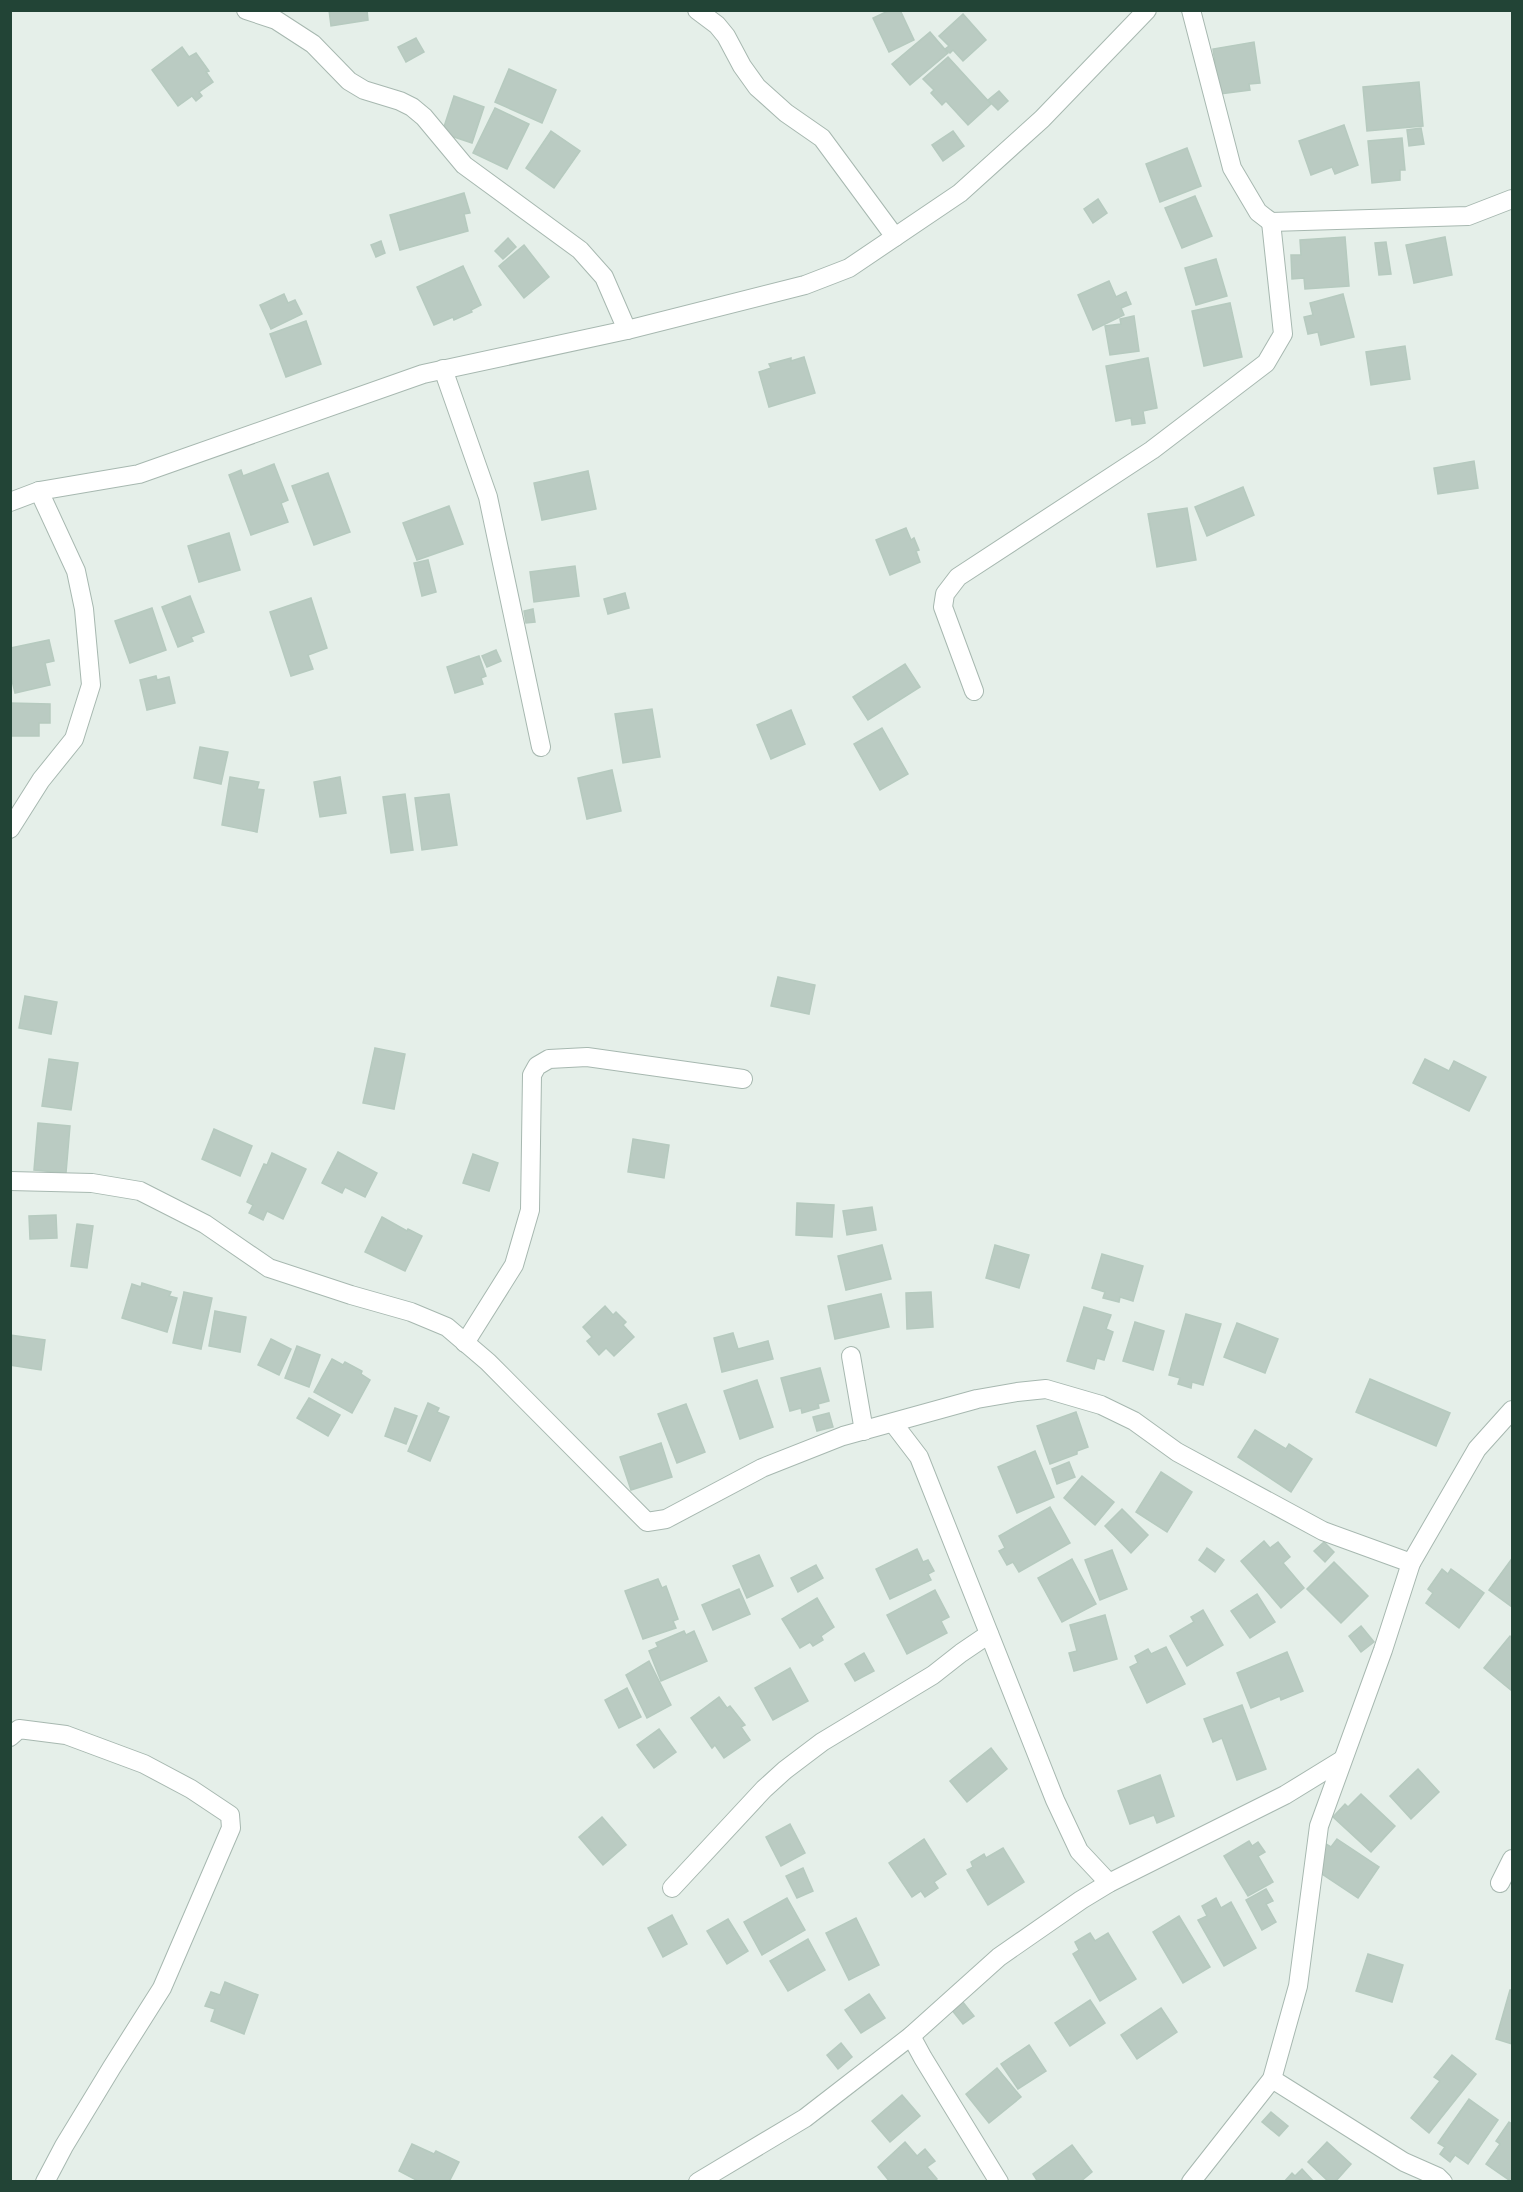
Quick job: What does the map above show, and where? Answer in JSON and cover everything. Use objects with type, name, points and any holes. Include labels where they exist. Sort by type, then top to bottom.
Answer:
[{"type":"street","points":[[246,10],[276,20],[313,44],[349,81],[364,90],[412,106],[464,165],[580,250],[594,264],[604,277],[627,330]]},
{"type":"street","points":[[696,10],[717,25],[726,36],[742,66],[757,87],[786,113],[822,138],[895,237]]},
{"type":"street","points":[[1191,10],[1232,168],[1258,212],[1271,222],[1468,216],[1512,199]]},
{"type":"street","points":[[10,502],[39,491],[139,474],[423,374],[627,330],[805,285],[849,268],[960,193],[1042,119],[1145,11]]},
{"type":"street","points":[[974,691],[943,608],[945,594],[958,577],[1152,450],[1266,363],[1283,334],[1271,222]]},
{"type":"street","points":[[443,369],[488,497],[540,747]]},
{"type":"street","points":[[10,829],[41,780],[74,739],[91,686],[84,609],[76,571],[39,491]]},
{"type":"street","points":[[465,1343],[514,1265],[530,1210],[532,1075],[537,1066],[549,1059],[587,1057],[743,1079]]},
{"type":"street","points":[[10,1181],[92,1183],[140,1191],[205,1224],[269,1268],[411,1312],[447,1328],[488,1362],[647,1522],[666,1519],[762,1468],[843,1436],[977,1399],[1046,1389],[1101,1405],[1134,1421],[1177,1452],[1323,1531],[1411,1563]]},
{"type":"street","points":[[851,1356],[864,1431]]},
{"type":"street","points":[[1191,2181],[1272,2079],[1299,1986],[1319,1826],[1383,1650],[1411,1563],[1477,1449],[1512,1410]]},
{"type":"street","points":[[893,1423],[919,1458],[1055,1800],[1079,1851],[1109,1883]]},
{"type":"street","points":[[672,1888],[764,1789],[785,1770],[822,1742],[933,1676],[988,1634]]},
{"type":"street","points":[[10,1737],[19,1729],[66,1735],[144,1764],[230,1815],[231,1828],[162,1988],[64,2146],[45,2181]]},
{"type":"street","points":[[698,2181],[805,2118],[912,2036],[999,1957],[1109,1883],[1285,1795],[1342,1760]]},
{"type":"street","points":[[1500,1883],[1512,1859]]},
{"type":"street","points":[[912,2036],[923,2058],[999,2181]]},
{"type":"street","points":[[1272,2079],[1404,2162],[1443,2181]]},
{"type":"building","points":[[329,10],[367,10],[368,20],[331,26]]},
{"type":"building","points":[[890,10],[900,10],[914,40],[889,52],[873,18]]},
{"type":"building","points":[[963,14],[986,40],[963,61],[953,50],[950,53],[945,49],[949,46],[939,36]]},
{"type":"building","points":[[930,32],[948,53],[910,85],[892,64]]},
{"type":"building","points":[[416,38],[424,52],[406,62],[398,47]]},
{"type":"building","points":[[1254,42],[1260,83],[1249,84],[1250,90],[1220,94],[1208,64],[1215,62],[1213,49]]},
{"type":"building","points":[[182,47],[189,57],[196,53],[209,71],[206,72],[213,82],[199,92],[202,96],[196,101],[192,96],[178,106],[152,70]]},
{"type":"building","points":[[948,57],[991,104],[968,125],[946,101],[942,105],[931,93],[934,90],[923,79]]},
{"type":"building","points":[[509,69],[556,90],[542,123],[495,102]]},
{"type":"building","points":[[1419,82],[1423,126],[1367,131],[1363,87]]},
{"type":"building","points":[[999,91],[1008,101],[998,110],[988,100]]},
{"type":"building","points":[[454,96],[484,107],[472,143],[442,133]]},
{"type":"building","points":[[495,108],[529,124],[507,169],[473,153]]},
{"type":"building","points":[[1344,125],[1358,165],[1335,174],[1332,167],[1311,175],[1299,141]]},
{"type":"building","points":[[1421,128],[1424,144],[1409,146],[1407,130]]},
{"type":"building","points":[[551,131],[580,151],[554,188],[526,168]]},
{"type":"building","points":[[953,131],[964,146],[943,161],[932,145]]},
{"type":"building","points":[[1402,138],[1405,170],[1400,170],[1400,180],[1372,183],[1368,141]]},
{"type":"building","points":[[1187,148],[1201,186],[1160,202],[1146,164]]},
{"type":"building","points":[[464,193],[470,213],[464,214],[468,231],[400,250],[390,215]]},
{"type":"building","points":[[1195,196],[1212,236],[1182,248],[1165,208]]},
{"type":"building","points":[[1098,199],[1107,213],[1093,223],[1084,209]]},
{"type":"building","points":[[1345,237],[1349,286],[1305,289],[1304,278],[1292,279],[1291,255],[1301,255],[1300,240]]},
{"type":"building","points":[[1445,237],[1452,275],[1414,283],[1406,245]]},
{"type":"building","points":[[508,238],[516,247],[503,259],[495,251]]},
{"type":"building","points":[[381,241],[385,253],[376,257],[371,245]]},
{"type":"building","points":[[1386,242],[1391,274],[1379,275],[1375,243]]},
{"type":"building","points":[[524,245],[549,277],[524,298],[499,266]]},
{"type":"building","points":[[1216,259],[1227,296],[1196,305],[1185,268]]},
{"type":"building","points":[[463,266],[481,305],[454,320],[453,317],[434,325],[417,287]]},
{"type":"building","points":[[1109,281],[1116,297],[1126,292],[1131,304],[1121,308],[1124,315],[1093,330],[1078,295]]},
{"type":"building","points":[[284,294],[288,303],[295,300],[302,314],[271,329],[260,305]]},
{"type":"building","points":[[1343,294],[1354,337],[1321,345],[1318,332],[1308,334],[1304,317],[1313,315],[1310,303]]},
{"type":"building","points":[[1230,303],[1242,357],[1204,366],[1192,311]]},
{"type":"building","points":[[1134,316],[1139,351],[1110,355],[1105,326],[1121,324],[1120,319]]},
{"type":"building","points":[[306,321],[321,364],[286,377],[270,334]]},
{"type":"building","points":[[1405,346],[1410,379],[1371,385],[1366,352]]},
{"type":"building","points":[[804,357],[815,393],[769,407],[759,372],[771,368],[769,364]]},
{"type":"building","points":[[1148,358],[1157,408],[1143,411],[1145,423],[1132,425],[1131,418],[1116,421],[1106,366]]},
{"type":"building","points":[[1474,461],[1478,488],[1438,494],[1434,468]]},
{"type":"building","points":[[274,464],[288,500],[281,503],[288,522],[251,535],[229,475],[241,470],[243,476]]},
{"type":"building","points":[[588,471],[596,509],[542,520],[534,483]]},
{"type":"building","points":[[328,473],[350,532],[314,545],[292,486]]},
{"type":"building","points":[[1243,487],[1254,515],[1207,536],[1195,507]]},
{"type":"building","points":[[449,506],[463,544],[417,560],[403,523]]},
{"type":"building","points":[[1187,508],[1196,560],[1157,567],[1148,514]]},
{"type":"building","points":[[906,528],[911,540],[914,538],[919,550],[916,551],[920,562],[890,575],[876,540]]},
{"type":"building","points":[[229,533],[240,570],[199,582],[188,546]]},
{"type":"building","points":[[428,560],[436,592],[422,596],[414,563]]},
{"type":"building","points":[[575,566],[579,596],[534,602],[530,572]]},
{"type":"building","points":[[625,593],[629,608],[608,614],[604,599]]},
{"type":"building","points":[[190,596],[204,632],[191,637],[193,641],[178,647],[162,607]]},
{"type":"building","points":[[311,598],[327,648],[308,655],[313,669],[291,676],[270,612]]},
{"type":"building","points":[[152,608],[166,650],[130,663],[115,621]]},
{"type":"building","points":[[533,609],[535,622],[526,623],[524,611]]},
{"type":"building","points":[[49,640],[54,661],[45,663],[50,685],[15,693],[10,672],[10,648]]},
{"type":"building","points":[[496,650],[501,661],[487,667],[482,656]]},
{"type":"building","points":[[479,656],[486,676],[481,678],[483,684],[455,693],[447,667]]},
{"type":"building","points":[[905,664],[920,687],[868,720],[853,697]]},
{"type":"building","points":[[156,676],[157,680],[169,677],[175,703],[147,710],[140,680]]},
{"type":"building","points":[[10,703],[50,704],[50,723],[39,723],[39,736],[10,736]]},
{"type":"building","points":[[652,709],[660,757],[623,763],[615,714]]},
{"type":"building","points":[[791,710],[805,744],[771,759],[757,725]]},
{"type":"building","points":[[882,728],[908,774],[880,790],[854,744]]},
{"type":"building","points":[[200,747],[228,752],[221,784],[194,778]]},
{"type":"building","points":[[612,770],[621,811],[587,819],[578,778]]},
{"type":"building","points":[[230,777],[259,782],[257,789],[264,790],[257,832],[222,825]]},
{"type":"building","points":[[340,777],[346,813],[320,817],[314,782]]},
{"type":"building","points":[[405,794],[413,850],[391,853],[383,797]]},
{"type":"building","points":[[449,794],[457,845],[422,850],[415,798]]},
{"type":"building","points":[[778,977],[815,985],[809,1014],[771,1006]]},
{"type":"building","points":[[25,996],[57,1002],[51,1034],[19,1028]]},
{"type":"building","points":[[375,1048],[405,1054],[394,1109],[363,1103]]},
{"type":"building","points":[[49,1059],[78,1063],[71,1110],[42,1106]]},
{"type":"building","points":[[1425,1059],[1449,1071],[1454,1061],[1486,1077],[1469,1111],[1413,1083]]},
{"type":"building","points":[[38,1123],[70,1126],[66,1173],[34,1170]]},
{"type":"building","points":[[214,1129],[252,1146],[240,1176],[202,1159]]},
{"type":"building","points":[[633,1139],[669,1145],[664,1178],[628,1172]]},
{"type":"building","points":[[338,1152],[377,1173],[365,1197],[345,1187],[342,1193],[322,1183]]},
{"type":"building","points":[[272,1153],[306,1169],[283,1219],[267,1211],[263,1220],[249,1213],[253,1205],[247,1202],[264,1164],[267,1165]]},
{"type":"building","points":[[473,1154],[498,1163],[489,1191],[463,1183]]},
{"type":"building","points":[[797,1203],[834,1205],[832,1237],[796,1235]]},
{"type":"building","points":[[872,1207],[876,1230],[847,1235],[843,1211]]},
{"type":"building","points":[[56,1215],[57,1238],[30,1239],[29,1216]]},
{"type":"building","points":[[382,1217],[407,1231],[408,1229],[422,1236],[405,1271],[365,1252]]},
{"type":"building","points":[[77,1224],[93,1226],[87,1268],[71,1266]]},
{"type":"building","points":[[882,1245],[891,1279],[846,1290],[838,1256]]},
{"type":"building","points":[[995,1245],[1029,1255],[1019,1288],[986,1278]]},
{"type":"building","points":[[1102,1254],[1143,1266],[1133,1301],[1120,1297],[1119,1302],[1103,1298],[1105,1292],[1092,1288]]},
{"type":"building","points":[[142,1283],[171,1292],[169,1296],[177,1298],[167,1332],[122,1318],[132,1284],[141,1287]]},
{"type":"building","points":[[184,1292],[212,1298],[201,1349],[173,1343]]},
{"type":"building","points":[[931,1292],[933,1327],[907,1329],[906,1293]]},
{"type":"building","points":[[881,1294],[889,1327],[835,1339],[828,1306]]},
{"type":"building","points":[[605,1306],[613,1315],[616,1312],[626,1322],[623,1325],[634,1337],[614,1356],[606,1348],[599,1355],[587,1341],[592,1337],[583,1327]]},
{"type":"building","points":[[1084,1307],[1111,1315],[1106,1329],[1113,1332],[1104,1360],[1097,1358],[1094,1369],[1067,1361]]},
{"type":"building","points":[[215,1311],[246,1317],[240,1352],[209,1346]]},
{"type":"building","points":[[1186,1314],[1221,1324],[1203,1385],[1192,1382],[1191,1388],[1178,1384],[1180,1378],[1169,1375]]},
{"type":"building","points":[[1135,1322],[1164,1331],[1153,1370],[1123,1361]]},
{"type":"building","points":[[1237,1323],[1278,1339],[1265,1373],[1224,1357]]},
{"type":"building","points":[[733,1333],[738,1349],[768,1341],[773,1359],[722,1372],[714,1338]]},
{"type":"building","points":[[10,1335],[45,1340],[41,1370],[10,1365]]},
{"type":"building","points":[[271,1339],[291,1349],[279,1375],[258,1365]]},
{"type":"building","points":[[297,1346],[320,1355],[309,1387],[285,1378]]},
{"type":"building","points":[[332,1359],[343,1365],[345,1362],[362,1371],[361,1374],[370,1380],[352,1413],[314,1392]]},
{"type":"building","points":[[820,1368],[829,1401],[818,1404],[819,1408],[802,1413],[801,1408],[790,1411],[781,1378]]},
{"type":"building","points":[[1370,1379],[1450,1413],[1436,1446],[1356,1412]]},
{"type":"building","points":[[757,1380],[773,1427],[740,1439],[724,1391]]},
{"type":"building","points":[[309,1398],[340,1415],[328,1436],[297,1418]]},
{"type":"building","points":[[428,1403],[439,1408],[437,1412],[449,1417],[430,1461],[408,1451]]},
{"type":"building","points":[[686,1404],[705,1452],[677,1463],[658,1414]]},
{"type":"building","points":[[395,1408],[417,1416],[406,1444],[385,1436]]},
{"type":"building","points":[[1076,1412],[1088,1447],[1077,1451],[1077,1454],[1050,1464],[1037,1426]]},
{"type":"building","points":[[829,1413],[833,1427],[817,1431],[813,1417]]},
{"type":"building","points":[[1255,1430],[1286,1449],[1289,1444],[1312,1459],[1291,1492],[1238,1457]]},
{"type":"building","points":[[661,1443],[672,1477],[631,1490],[620,1457]]},
{"type":"building","points":[[1035,1451],[1054,1497],[1017,1513],[998,1467]]},
{"type":"building","points":[[1069,1462],[1075,1477],[1057,1484],[1052,1469]]},
{"type":"building","points":[[1161,1472],[1192,1492],[1167,1532],[1136,1512]]},
{"type":"building","points":[[1082,1476],[1114,1502],[1095,1525],[1064,1498]]},
{"type":"building","points":[[1050,1507],[1070,1543],[1019,1572],[1013,1562],[1007,1565],[999,1551],[1005,1548],[999,1536]]},
{"type":"building","points":[[1122,1509],[1148,1535],[1131,1553],[1105,1526]]},
{"type":"building","points":[[1264,1541],[1270,1548],[1278,1542],[1290,1557],[1283,1563],[1304,1588],[1281,1608],[1241,1561]]},
{"type":"building","points":[[1324,1542],[1334,1552],[1325,1562],[1314,1551]]},
{"type":"building","points":[[1207,1548],[1224,1560],[1215,1572],[1199,1560]]},
{"type":"building","points":[[917,1549],[923,1562],[928,1560],[934,1571],[928,1574],[931,1580],[890,1599],[876,1569]]},
{"type":"building","points":[[1112,1550],[1127,1589],[1100,1600],[1085,1560]]},
{"type":"building","points":[[759,1555],[773,1586],[747,1598],[733,1566]]},
{"type":"building","points":[[1072,1559],[1096,1604],[1062,1622],[1038,1578]]},
{"type":"building","points":[[1512,1561],[1512,1607],[1489,1590]]},
{"type":"building","points":[[1334,1562],[1368,1596],[1341,1623],[1307,1589]]},
{"type":"building","points":[[816,1565],[823,1578],[798,1592],[791,1578]]},
{"type":"building","points":[[1442,1569],[1448,1574],[1451,1569],[1484,1593],[1459,1628],[1426,1603],[1433,1593],[1428,1589]]},
{"type":"building","points":[[658,1579],[662,1588],[666,1586],[678,1619],[673,1621],[676,1628],[643,1639],[625,1591]]},
{"type":"building","points":[[739,1589],[750,1614],[713,1630],[702,1605]]},
{"type":"building","points":[[935,1590],[949,1617],[941,1621],[947,1633],[907,1654],[887,1615]]},
{"type":"building","points":[[1257,1594],[1275,1622],[1250,1638],[1231,1611]]},
{"type":"building","points":[[817,1598],[834,1627],[821,1636],[823,1640],[813,1646],[810,1642],[800,1648],[782,1619]]},
{"type":"building","points":[[1203,1610],[1223,1645],[1187,1666],[1170,1636],[1194,1622],[1191,1617]]},
{"type":"building","points":[[1105,1615],[1117,1659],[1074,1671],[1069,1653],[1077,1651],[1070,1625]]},
{"type":"building","points":[[1361,1626],[1374,1642],[1361,1652],[1349,1636]]},
{"type":"building","points":[[684,1631],[686,1635],[694,1631],[707,1661],[661,1681],[649,1651],[658,1647],[656,1643]]},
{"type":"building","points":[[1510,1636],[1512,1638],[1512,1691],[1484,1668]]},
{"type":"building","points":[[1166,1647],[1185,1684],[1147,1703],[1130,1667],[1138,1663],[1135,1656],[1148,1649],[1151,1654]]},
{"type":"building","points":[[1287,1652],[1303,1691],[1281,1700],[1280,1696],[1251,1708],[1237,1673]]},
{"type":"building","points":[[864,1653],[874,1671],[855,1681],[845,1664]]},
{"type":"building","points":[[649,1661],[671,1705],[647,1718],[626,1675]]},
{"type":"building","points":[[790,1668],[808,1701],[773,1720],[755,1688]]},
{"type":"building","points":[[627,1688],[641,1717],[619,1728],[605,1700]]},
{"type":"building","points":[[719,1697],[727,1708],[730,1706],[745,1725],[741,1727],[750,1740],[724,1758],[715,1745],[712,1748],[691,1718]]},
{"type":"building","points":[[1242,1705],[1266,1769],[1237,1780],[1222,1738],[1213,1742],[1204,1719]]},
{"type":"building","points":[[659,1729],[676,1752],[654,1768],[637,1745]]},
{"type":"building","points":[[991,1748],[1007,1769],[967,1802],[950,1781]]},
{"type":"building","points":[[1418,1769],[1439,1792],[1411,1819],[1390,1796]]},
{"type":"building","points":[[1160,1775],[1174,1816],[1157,1823],[1154,1815],[1130,1824],[1118,1791]]},
{"type":"building","points":[[1361,1794],[1395,1826],[1371,1852],[1333,1817],[1345,1804],[1348,1807]]},
{"type":"building","points":[[602,1817],[626,1845],[603,1865],[579,1837]]},
{"type":"building","points":[[790,1824],[805,1853],[781,1866],[766,1837]]},
{"type":"building","points":[[924,1839],[946,1874],[934,1882],[938,1888],[925,1897],[921,1891],[912,1897],[889,1863]]},
{"type":"building","points":[[1337,1839],[1379,1867],[1358,1898],[1316,1870],[1324,1858],[1319,1854],[1326,1844],[1331,1847]]},
{"type":"building","points":[[1249,1841],[1252,1846],[1258,1842],[1265,1852],[1258,1856],[1273,1882],[1248,1896],[1224,1856]]},
{"type":"building","points":[[1003,1848],[1024,1882],[988,1905],[967,1870],[973,1867],[971,1862],[984,1854],[986,1858]]},
{"type":"building","points":[[803,1868],[813,1891],[797,1898],[786,1876]]},
{"type":"building","points":[[1266,1889],[1273,1901],[1266,1904],[1276,1922],[1262,1930],[1246,1900]]},
{"type":"building","points":[[787,1898],[805,1930],[762,1955],[744,1922]]},
{"type":"building","points":[[1216,1898],[1221,1908],[1231,1902],[1256,1948],[1224,1966],[1198,1920],[1207,1916],[1202,1906]]},
{"type":"building","points":[[672,1915],[687,1944],[663,1957],[648,1928]]},
{"type":"building","points":[[1179,1916],[1210,1967],[1183,1983],[1153,1932]]},
{"type":"building","points":[[856,1918],[879,1965],[849,1980],[826,1933]]},
{"type":"building","points":[[728,1919],[748,1951],[727,1964],[707,1931]]},
{"type":"building","points":[[1090,1933],[1095,1941],[1108,1933],[1136,1979],[1100,2001],[1073,1954],[1079,1950],[1075,1942]]},
{"type":"building","points":[[808,1939],[825,1970],[788,1991],[770,1961]]},
{"type":"building","points":[[1368,1954],[1403,1965],[1392,2002],[1356,1991]]},
{"type":"building","points":[[225,1982],[258,1995],[244,2034],[211,2021],[215,2009],[205,2006],[211,1992],[220,1995]]},
{"type":"building","points":[[1510,1990],[1512,1990],[1512,2044],[1496,2039]]},
{"type":"building","points":[[869,1994],[885,2018],[861,2033],[845,2010]]},
{"type":"building","points":[[1090,2000],[1105,2023],[1070,2046],[1055,2023]]},
{"type":"building","points":[[962,2001],[974,2016],[963,2024],[951,2009]]},
{"type":"building","points":[[1161,2008],[1177,2032],[1137,2059],[1121,2035]]},
{"type":"building","points":[[841,2043],[852,2057],[838,2069],[827,2055]]},
{"type":"building","points":[[1029,2045],[1046,2071],[1018,2089],[1001,2064]]},
{"type":"building","points":[[1452,2055],[1476,2074],[1429,2133],[1411,2118],[1440,2081],[1434,2077]]},
{"type":"building","points":[[997,2068],[1021,2097],[989,2123],[966,2094]]},
{"type":"building","points":[[902,2095],[920,2116],[890,2142],[872,2121]]},
{"type":"building","points":[[1469,2099],[1498,2120],[1468,2164],[1455,2155],[1450,2162],[1440,2154],[1445,2147],[1438,2143]]},
{"type":"building","points":[[1271,2112],[1288,2126],[1279,2136],[1262,2122]]},
{"type":"building","points":[[1509,2122],[1512,2124],[1512,2182],[1486,2164],[1500,2144],[1496,2141]]},
{"type":"building","points":[[905,2142],[917,2156],[925,2149],[935,2161],[927,2167],[937,2179],[934,2182],[890,2182],[878,2167]]},
{"type":"building","points":[[1327,2142],[1351,2164],[1335,2182],[1329,2182],[1308,2162]]},
{"type":"building","points":[[412,2144],[434,2154],[436,2151],[459,2162],[449,2182],[420,2182],[399,2171]]},
{"type":"building","points":[[1072,2145],[1092,2172],[1080,2182],[1038,2182],[1033,2174]]},
{"type":"building","points":[[1302,2169],[1314,2182],[1284,2182],[1292,2173],[1295,2176]]}]
